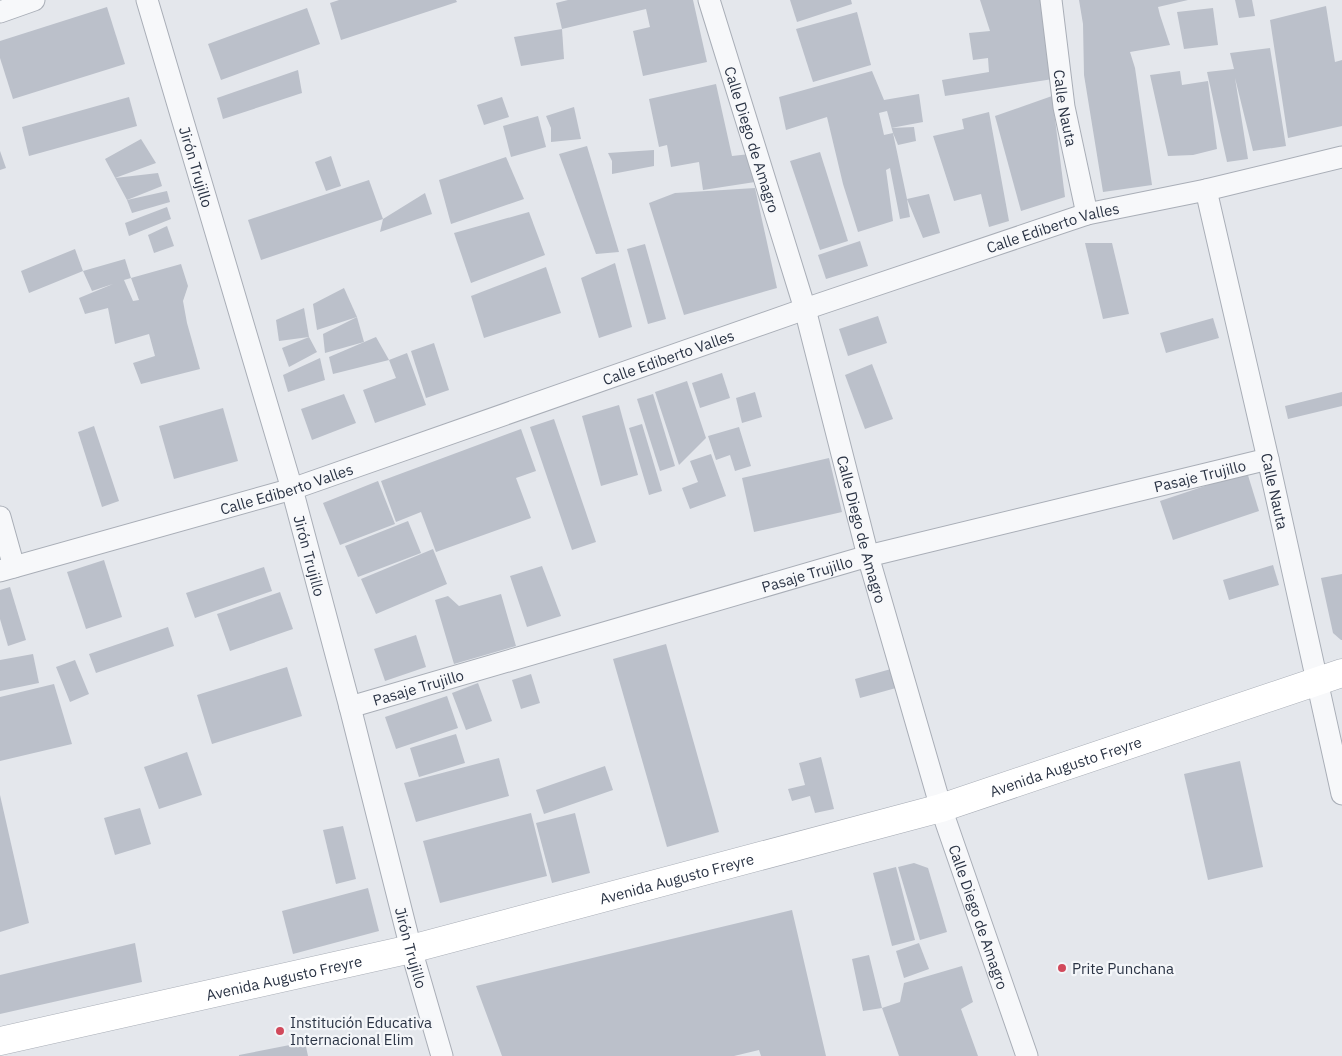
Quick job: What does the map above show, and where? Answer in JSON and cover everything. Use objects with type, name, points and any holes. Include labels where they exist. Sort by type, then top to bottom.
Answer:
[{"type":"main road","name":"Avenida Augusto Freyre","points":[[0,1041],[411,949],[941,808],[1330,678]]},
{"type":"street","points":[[0,12],[34,0]]},
{"type":"street","name":"Jirón Trujillo","points":[[147,0],[292,489],[350,707],[411,949],[442,1056]]},
{"type":"street","name":"Calle Diego de Amagro","points":[[709,0],[805,309],[868,556],[941,808],[1027,1056]]},
{"type":"street","name":"Calle Nauta","points":[[1050,0],[1064,108],[1088,214]]},
{"type":"street","name":"Calle Ediberto Valles","points":[[7,569],[292,489],[805,309],[1088,214],[1206,190],[1342,157]]},
{"type":"street","name":"Calle Nauta","points":[[1206,190],[1268,459],[1330,678],[1342,794]]},
{"type":"street","name":"Pasaje Trujillo","points":[[350,707],[868,556],[1268,459]]},
{"type":"street","points":[[0,517],[7,569]]},
{"type":"building","points":[[339,0],[456,0],[457,2],[341,40],[330,3]]},
{"type":"building","points":[[568,0],[693,0],[707,62],[643,76],[633,31],[650,27],[646,9],[562,29],[556,3]]},
{"type":"building","points":[[790,0],[851,0],[852,4],[797,22]]},
{"type":"building","points":[[980,0],[1041,0],[1053,79],[945,96],[942,80],[989,72],[988,58],[973,60],[969,33],[990,31]]},
{"type":"building","points":[[1079,0],[1188,0],[1158,7],[1170,45],[1130,52],[1135,68],[1152,185],[1103,192],[1084,75],[1083,24]]},
{"type":"building","points":[[1235,0],[1252,0],[1255,16],[1239,18]]},
{"type":"building","points":[[1326,6],[1335,62],[1342,60],[1342,126],[1288,138],[1270,20]]},
{"type":"building","points":[[107,7],[125,64],[13,99],[0,58],[0,41]]},
{"type":"building","points":[[307,8],[320,44],[221,80],[208,44]]},
{"type":"building","points":[[1213,8],[1218,45],[1184,49],[1177,12]]},
{"type":"building","points":[[857,12],[871,65],[813,82],[796,29]]},
{"type":"building","points":[[562,29],[564,59],[521,66],[514,37]]},
{"type":"building","points":[[1270,48],[1286,146],[1253,151],[1235,78],[1248,159],[1227,162],[1207,72],[1234,69],[1230,53]]},
{"type":"building","points":[[298,70],[302,93],[223,119],[217,98]]},
{"type":"building","points":[[872,71],[884,100],[919,94],[923,122],[892,128],[887,111],[879,113],[884,135],[893,133],[910,217],[900,219],[890,168],[886,170],[893,221],[858,232],[843,184],[827,117],[786,130],[779,97]]},
{"type":"building","points":[[1180,71],[1182,85],[1208,81],[1217,149],[1193,155],[1168,156],[1150,75]]},
{"type":"building","points":[[716,84],[732,156],[750,154],[755,182],[703,190],[699,162],[671,167],[667,145],[659,147],[649,99]]},
{"type":"building","points":[[1052,96],[1065,197],[1021,211],[995,116]]},
{"type":"building","points":[[129,97],[137,126],[29,156],[22,127]]},
{"type":"building","points":[[502,97],[509,117],[484,125],[477,105]]},
{"type":"building","points":[[574,107],[581,139],[551,142],[551,128],[546,116]]},
{"type":"building","points":[[989,112],[1009,221],[989,227],[981,194],[954,201],[933,136],[964,129],[962,119]]},
{"type":"building","points":[[538,116],[546,147],[511,157],[503,126]]},
{"type":"building","points":[[914,127],[916,141],[898,145],[892,128]]},
{"type":"building","points":[[141,139],[156,163],[115,178],[105,159]]},
{"type":"building","points":[[587,146],[619,252],[596,254],[559,154]]},
{"type":"building","points":[[654,150],[654,166],[612,174],[612,161],[608,153]]},
{"type":"building","points":[[0,151],[6,168],[0,170]]},
{"type":"building","points":[[820,152],[848,241],[820,250],[790,161]]},
{"type":"building","points":[[331,156],[341,186],[326,191],[315,162]]},
{"type":"building","points":[[506,157],[524,199],[451,224],[439,180]]},
{"type":"building","points":[[158,173],[162,186],[127,200],[115,178]]},
{"type":"building","points":[[369,180],[383,219],[261,260],[248,220]]},
{"type":"building","points":[[755,188],[777,288],[684,315],[649,203],[675,193]]},
{"type":"building","points":[[167,191],[170,202],[132,213],[127,200]]},
{"type":"building","points":[[425,193],[432,214],[380,232],[383,219]]},
{"type":"building","points":[[929,194],[940,233],[923,238],[907,199]]},
{"type":"building","points":[[167,207],[171,219],[129,236],[125,223]]},
{"type":"building","points":[[529,212],[545,255],[471,283],[454,233]]},
{"type":"building","points":[[167,226],[174,246],[154,253],[148,235]]},
{"type":"building","points":[[860,241],[868,266],[826,279],[818,255]]},
{"type":"building","points":[[1085,243],[1112,243],[1129,314],[1103,319]]},
{"type":"building","points":[[645,244],[666,319],[648,324],[627,249]]},
{"type":"building","points":[[75,249],[83,271],[29,293],[21,271]]},
{"type":"building","points":[[125,259],[131,278],[181,264],[188,286],[183,301],[200,369],[141,384],[133,363],[155,356],[149,334],[115,344],[108,308],[85,314],[79,298],[113,284],[92,291],[83,271]],"holes":[[[131,278],[139,300],[133,301],[124,280]]]},
{"type":"building","points":[[615,263],[632,327],[599,338],[581,278]]},
{"type":"building","points":[[546,267],[561,313],[484,338],[471,296]]},
{"type":"building","points":[[344,288],[357,317],[317,330],[313,304]]},
{"type":"building","points":[[304,308],[309,337],[279,341],[276,320]]},
{"type":"building","points":[[878,316],[887,343],[848,356],[839,329]]},
{"type":"building","points":[[357,317],[364,342],[325,353],[323,334]]},
{"type":"building","points":[[1213,318],[1219,338],[1166,353],[1160,333]]},
{"type":"building","points":[[309,337],[317,352],[289,367],[282,348]]},
{"type":"building","points":[[376,337],[389,360],[333,374],[329,357]]},
{"type":"building","points":[[434,343],[449,390],[426,398],[411,351]]},
{"type":"building","points":[[407,353],[426,405],[375,423],[363,390],[396,378],[389,360]]},
{"type":"building","points":[[320,358],[325,380],[288,392],[283,375]]},
{"type":"building","points":[[872,364],[893,419],[865,429],[845,375]]},
{"type":"building","points":[[722,373],[730,398],[700,408],[692,383]]},
{"type":"building","points":[[687,381],[706,438],[679,465],[655,392]]},
{"type":"building","points":[[755,392],[762,417],[742,423],[736,398]]},
{"type":"building","points":[[1342,392],[1342,406],[1288,419],[1285,406]]},
{"type":"building","points":[[344,394],[356,423],[312,440],[301,409]]},
{"type":"building","points":[[653,394],[675,466],[660,471],[637,399]]},
{"type":"building","points":[[619,405],[638,475],[601,486],[582,416]]},
{"type":"building","points":[[223,408],[238,461],[174,479],[159,426]]},
{"type":"building","points":[[554,419],[596,542],[572,550],[530,427]]},
{"type":"building","points":[[642,424],[662,491],[649,495],[629,428]]},
{"type":"building","points":[[94,426],[119,501],[102,507],[78,432]]},
{"type":"building","points":[[739,427],[751,466],[735,471],[730,455],[716,460],[708,436]]},
{"type":"building","points":[[521,429],[536,471],[516,478],[531,518],[436,552],[421,512],[396,522],[381,481]]},
{"type":"building","points":[[711,454],[726,496],[690,509],[682,488],[698,482],[690,461]]},
{"type":"building","points":[[829,458],[842,512],[754,532],[742,478]]},
{"type":"building","points":[[1247,472],[1259,511],[1173,540],[1160,501]]},
{"type":"building","points":[[378,481],[395,524],[340,545],[323,503]]},
{"type":"building","points":[[408,521],[421,553],[358,577],[345,546]]},
{"type":"building","points":[[433,549],[447,584],[376,614],[361,579]]},
{"type":"building","points":[[104,560],[122,617],[86,629],[67,572]]},
{"type":"building","points":[[1273,565],[1279,585],[1229,600],[1223,580]]},
{"type":"building","points":[[542,566],[561,616],[527,627],[510,576]]},
{"type":"building","points":[[264,567],[272,591],[195,618],[186,593]]},
{"type":"building","points":[[1342,574],[1341,640],[1333,633],[1321,578]]},
{"type":"building","points":[[10,587],[26,640],[8,646],[0,619],[0,590]]},
{"type":"building","points":[[280,592],[293,629],[230,651],[217,614]]},
{"type":"building","points":[[501,594],[516,646],[454,664],[435,600],[448,596],[459,606]]},
{"type":"building","points":[[168,627],[174,646],[96,673],[89,654]]},
{"type":"building","points":[[416,635],[426,667],[385,681],[374,649]]},
{"type":"building","points":[[666,644],[719,832],[667,847],[613,659]]},
{"type":"building","points":[[33,654],[39,683],[0,691],[0,660]]},
{"type":"building","points":[[75,660],[89,694],[70,702],[56,667]]},
{"type":"building","points":[[287,667],[302,716],[212,744],[197,695]]},
{"type":"building","points":[[891,669],[896,688],[860,698],[855,679]]},
{"type":"building","points":[[531,674],[540,703],[521,709],[512,680]]},
{"type":"building","points":[[478,683],[492,721],[466,730],[452,693]]},
{"type":"building","points":[[54,684],[72,744],[0,761],[0,697]]},
{"type":"building","points":[[447,696],[458,728],[396,749],[385,717]]},
{"type":"building","points":[[456,734],[465,763],[419,777],[410,748]]},
{"type":"building","points":[[187,752],[202,795],[159,809],[144,767]]},
{"type":"building","points":[[821,757],[834,809],[815,813],[810,796],[792,801],[788,789],[805,785],[799,763]]},
{"type":"building","points":[[499,758],[509,796],[416,822],[404,783]]},
{"type":"building","points":[[1240,761],[1263,867],[1208,880],[1184,774]]},
{"type":"building","points":[[605,766],[613,790],[544,814],[536,790]]},
{"type":"building","points":[[0,795],[29,923],[0,932]]},
{"type":"building","points":[[140,808],[151,844],[115,855],[104,818]]},
{"type":"building","points":[[531,813],[547,876],[440,903],[423,841]]},
{"type":"building","points":[[575,813],[590,873],[552,883],[536,823]]},
{"type":"building","points":[[343,826],[356,879],[336,884],[323,830]]},
{"type":"building","points":[[914,863],[928,868],[947,932],[920,940],[898,867]]},
{"type":"building","points":[[896,867],[915,940],[892,946],[873,873]]},
{"type":"building","points":[[368,888],[379,931],[293,954],[282,911]]},
{"type":"building","points":[[792,910],[826,1056],[761,1056],[759,1050],[734,1056],[502,1056],[476,986]]},
{"type":"building","points":[[135,943],[142,982],[0,1014],[0,975]]},
{"type":"building","points":[[919,943],[929,969],[904,978],[896,951]]},
{"type":"building","points":[[869,955],[882,1008],[863,1011],[852,959]]},
{"type":"building","points":[[962,966],[973,1002],[961,1009],[978,1056],[899,1056],[882,1008],[900,1002],[904,983]]},
{"type":"building","points":[[305,1042],[308,1056],[239,1056],[239,1055]]},
{"type":"place","name":"Prite Punchana","points":[[1062,968]]},
{"type":"place","name":"Institución Educativa Internacional Elim","points":[[280,1031]]}]
